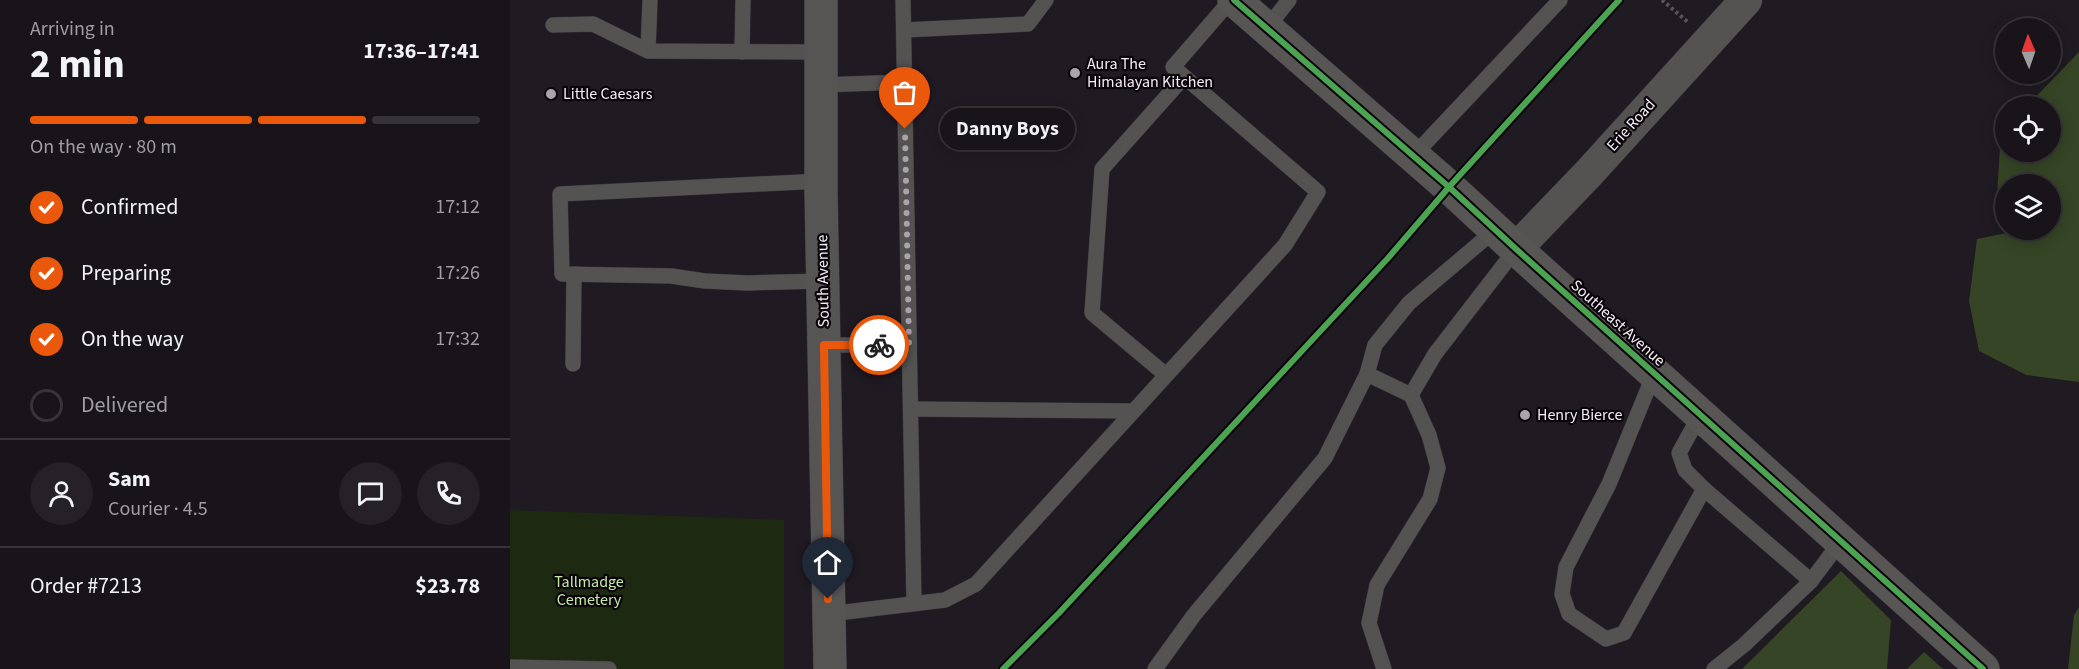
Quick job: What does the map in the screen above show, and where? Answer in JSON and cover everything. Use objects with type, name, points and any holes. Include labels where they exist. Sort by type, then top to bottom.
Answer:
[{"type":"main road","name":"South Avenue","points":[[821,0],[821,181],[830,669]]},
{"type":"street","name":"Southeast Avenue","points":[[1232,0],[1413,156],[1983,669]]},
{"type":"street","name":"Erie Road","points":[[1505,240],[1588,174],[1746,0]]},
{"type":"lane","points":[[648,51],[650,0]]},
{"type":"lane","points":[[742,0],[742,52]]},
{"type":"lane","points":[[903,0],[914,603]]},
{"type":"lane","points":[[904,30],[1028,24],[1046,0]]},
{"type":"lane","points":[[829,614],[945,600],[976,584],[1285,245],[1318,192],[1173,67],[1232,0]]},
{"type":"lane","points":[[1266,29],[1289,0]]},
{"type":"lane","points":[[1413,156],[1560,0]]},
{"type":"lane","points":[[553,25],[593,24],[648,51],[821,52]]},
{"type":"lane","points":[[1167,375],[1092,313],[1102,169],[1184,77]]},
{"type":"lane","points":[[821,85],[904,82]]},
{"type":"lane","points":[[821,181],[560,194],[562,274],[671,276],[705,281],[747,283],[823,281]]},
{"type":"lane","points":[[1155,669],[1194,615],[1325,458],[1367,374],[1376,345],[1409,303],[1505,240]]},
{"type":"lane","points":[[1411,395],[1505,240]]},
{"type":"lane","points":[[573,364],[574,274]]},
{"type":"lane","points":[[824,345],[909,345]]},
{"type":"lane","points":[[1367,374],[1411,395],[1429,435],[1438,468],[1430,499],[1377,585],[1369,623],[1382,662],[1368,669]]},
{"type":"lane","points":[[1654,374],[1609,484],[1566,567],[1562,594],[1569,614],[1605,639],[1624,633],[1704,489]]},
{"type":"lane","points":[[911,409],[1133,411]]},
{"type":"lane","points":[[1700,415],[1679,453],[1685,470],[1811,581]]},
{"type":"lane","points":[[1714,669],[1811,581],[1840,541]]},
{"type":"lane","points":[[510,667],[609,669]]},
{"type":"green space","points":[[2079,52],[2079,382],[2026,375],[1979,351],[1969,301],[1977,239],[1995,235],[1995,240],[2061,240],[2061,174],[1998,174],[1999,162],[2061,162],[2061,96],[2037,96],[2048,84],[2061,84],[2061,71]]},
{"type":"green space","name":"Tallmadge Cemetery","points":[[510,510],[784,520],[784,669],[510,669]]},
{"type":"green space","points":[[1841,571],[1891,620],[1887,669],[1742,669]]},
{"type":"green space","points":[[2079,607],[2079,669],[2068,669],[2074,615]]},
{"type":"green space","points":[[1924,652],[1943,669],[1907,669]]},
{"type":"cycle path","points":[[1234,0],[1449,187],[1983,669]]},
{"type":"cycle path","points":[[1003,669],[1059,613],[1389,257],[1449,187],[1619,0]]},
{"type":"way so far","points":[[879,345],[909,345],[905,129]]},
{"type":"place","name":"Aura The Himalayan Kitchen","points":[[1075,73]]},
{"type":"place","name":"Little Caesars","points":[[551,94]]},
{"type":"place","name":"Danny Boys","points":[[905,129]]},
{"type":"place","name":"Henry Bierce","points":[[1525,415]]},
{"type":"route","points":[[828,599],[824,345],[879,345]]}]
